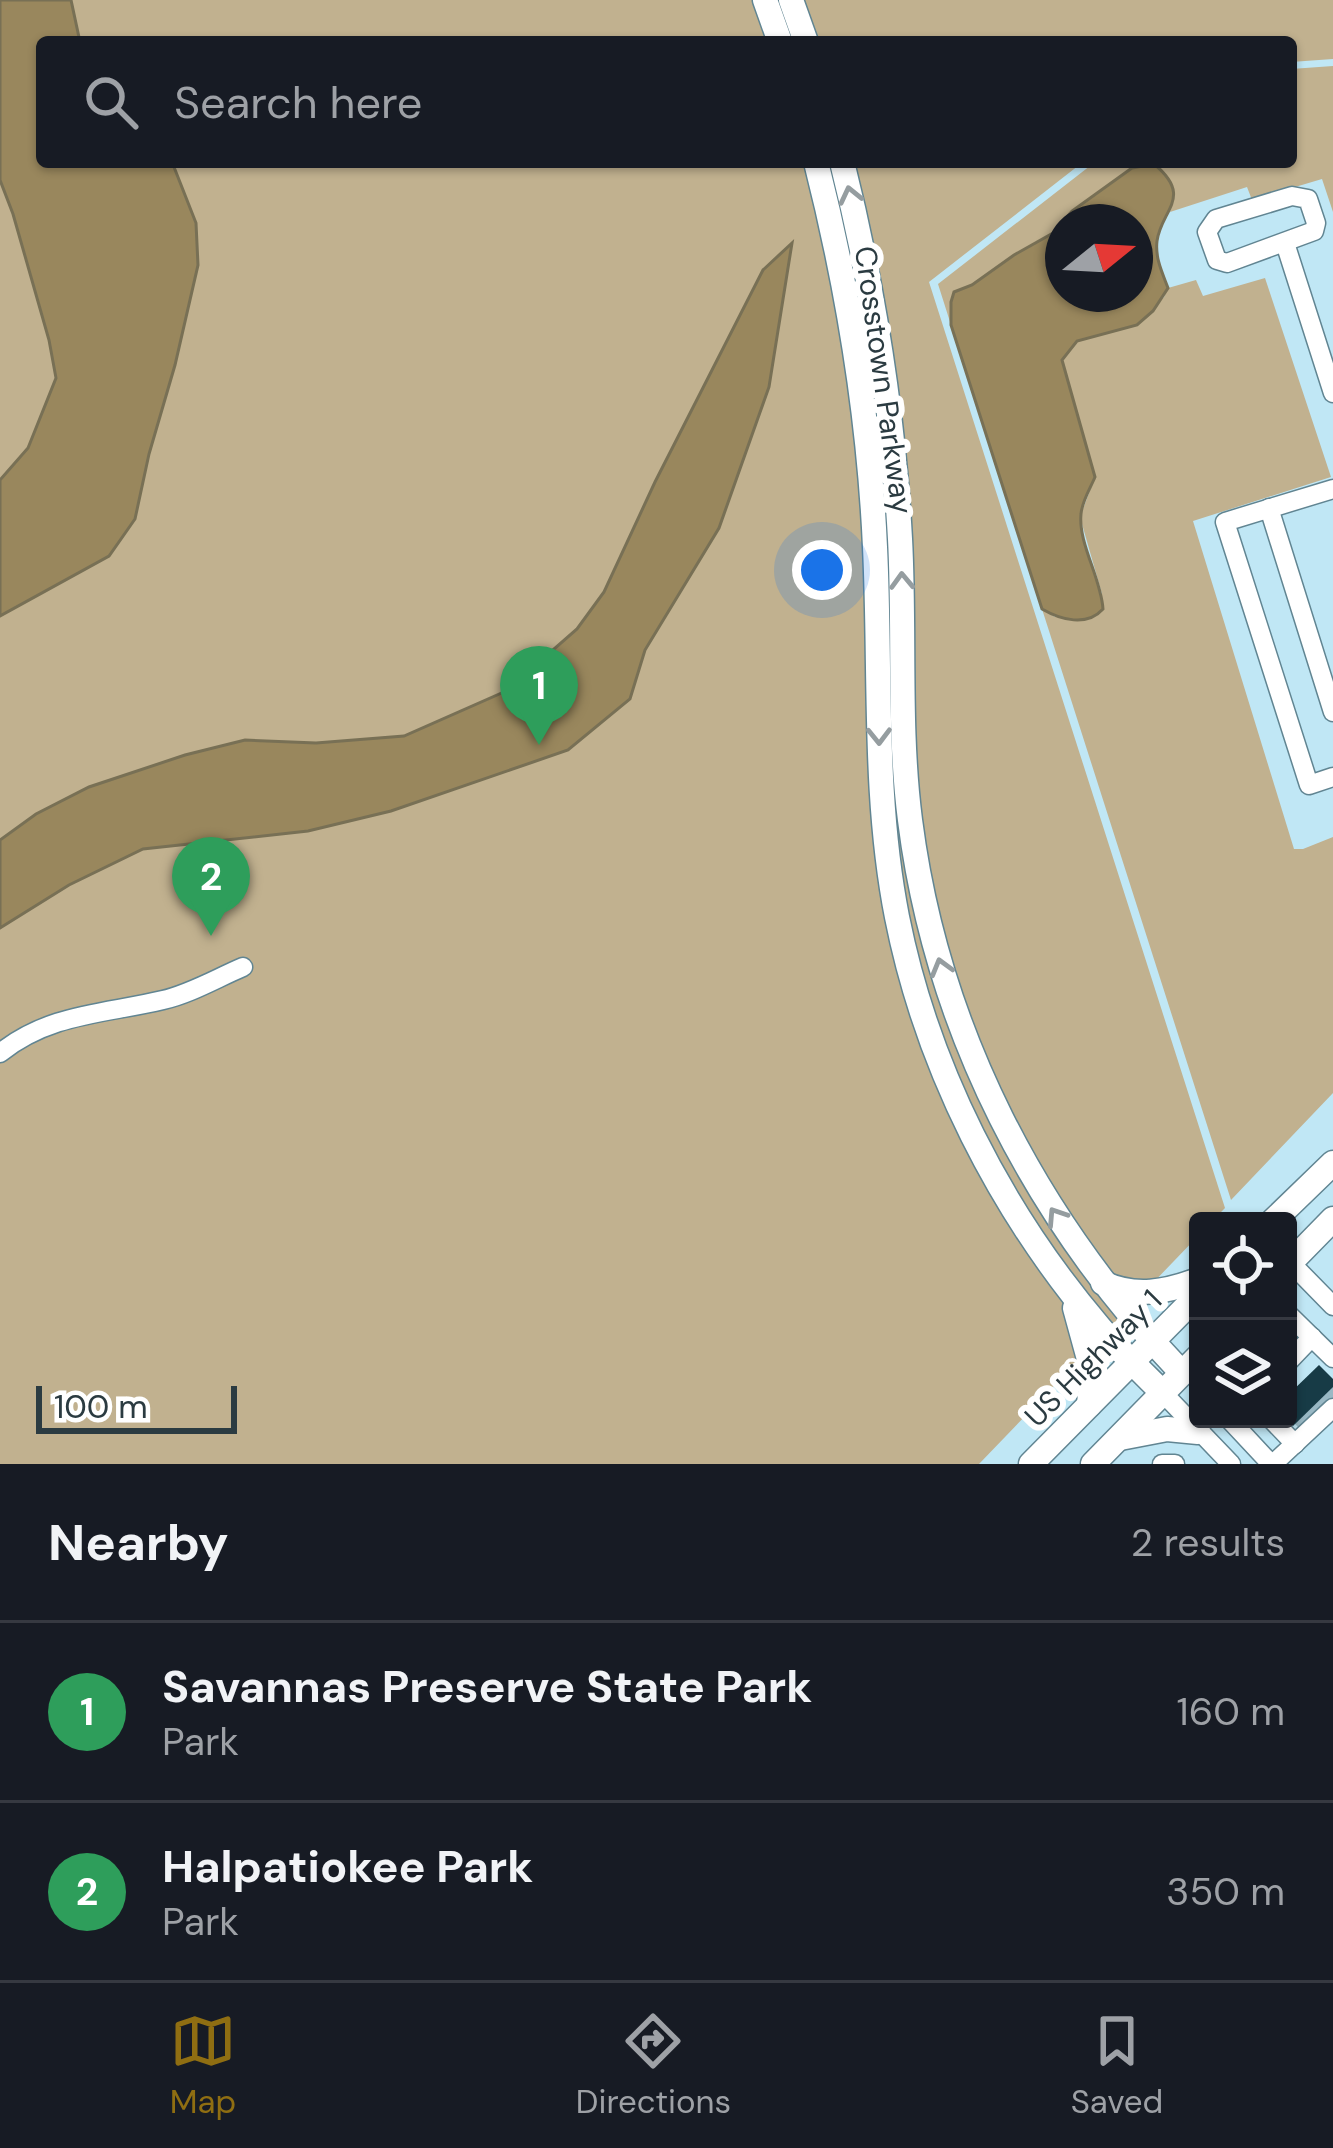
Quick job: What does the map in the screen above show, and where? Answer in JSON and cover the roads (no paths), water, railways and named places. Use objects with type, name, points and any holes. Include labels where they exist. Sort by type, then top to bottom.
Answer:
[{"type":"main road","points":[[765,0],[778,36]]},
{"type":"main road","points":[[791,0],[804,36]]},
{"type":"main road","name":"Crosstown Parkway","points":[[817,168],[844,284],[869,458],[878,605],[880,777],[888,866],[914,986],[951,1090],[1005,1195],[1069,1289],[1163,1394]]},
{"type":"main road","name":"Crosstown Parkway","points":[[843,168],[873,308],[892,438],[902,580],[904,760],[919,874],[942,969],[981,1077],[1027,1170],[1103,1283],[1152,1342],[1189,1370]]},
{"type":"main road","points":[[1283,1212],[1333,1163]]},
{"type":"main road","points":[[1297,1256],[1332,1221]]},
{"type":"main road","points":[[1103,1283],[1117,1290],[1146,1292],[1189,1283]]},
{"type":"main road","points":[[1069,1289],[1092,1370],[1089,1405]]},
{"type":"main road","name":"US Highway 1","points":[[1031,1464],[1189,1304]]},
{"type":"main road","points":[[1093,1464],[1163,1394],[1189,1376]]},
{"type":"main road","points":[[1118,1439],[1167,1429],[1198,1432]]},
{"type":"street","points":[[1303,196],[1316,227],[1310,235],[1286,244],[1224,263],[1217,260],[1208,228],[1216,219],[1303,196]]},
{"type":"street","points":[[1286,244],[1333,393]]},
{"type":"street","points":[[1333,489],[1225,522],[1309,785],[1333,777]]},
{"type":"street","points":[[1269,508],[1327,669],[1333,712]]},
{"type":"street","points":[[0,1053],[49,1025],[92,1011],[166,1000],[243,967]]},
{"type":"street","points":[[1297,1271],[1331,1299]]},
{"type":"street","points":[[1293,1320],[1333,1372]]},
{"type":"street","points":[[1309,1341],[1333,1358]]},
{"type":"street","points":[[1297,1353],[1309,1341]]},
{"type":"street","points":[[1163,1394],[1231,1464]]},
{"type":"street","points":[[1298,1442],[1300,1430],[1333,1396]]},
{"type":"street","points":[[1238,1428],[1272,1464],[1333,1408]]},
{"type":"street","points":[[1282,1428],[1298,1442]]},
{"type":"street","points":[[1162,1464],[1175,1464]]},
{"type":"place","name":"Savannas Preserve State Park","points":[[539,745]]},
{"type":"place","name":"Halpatiokee Park","points":[[211,936]]}]
